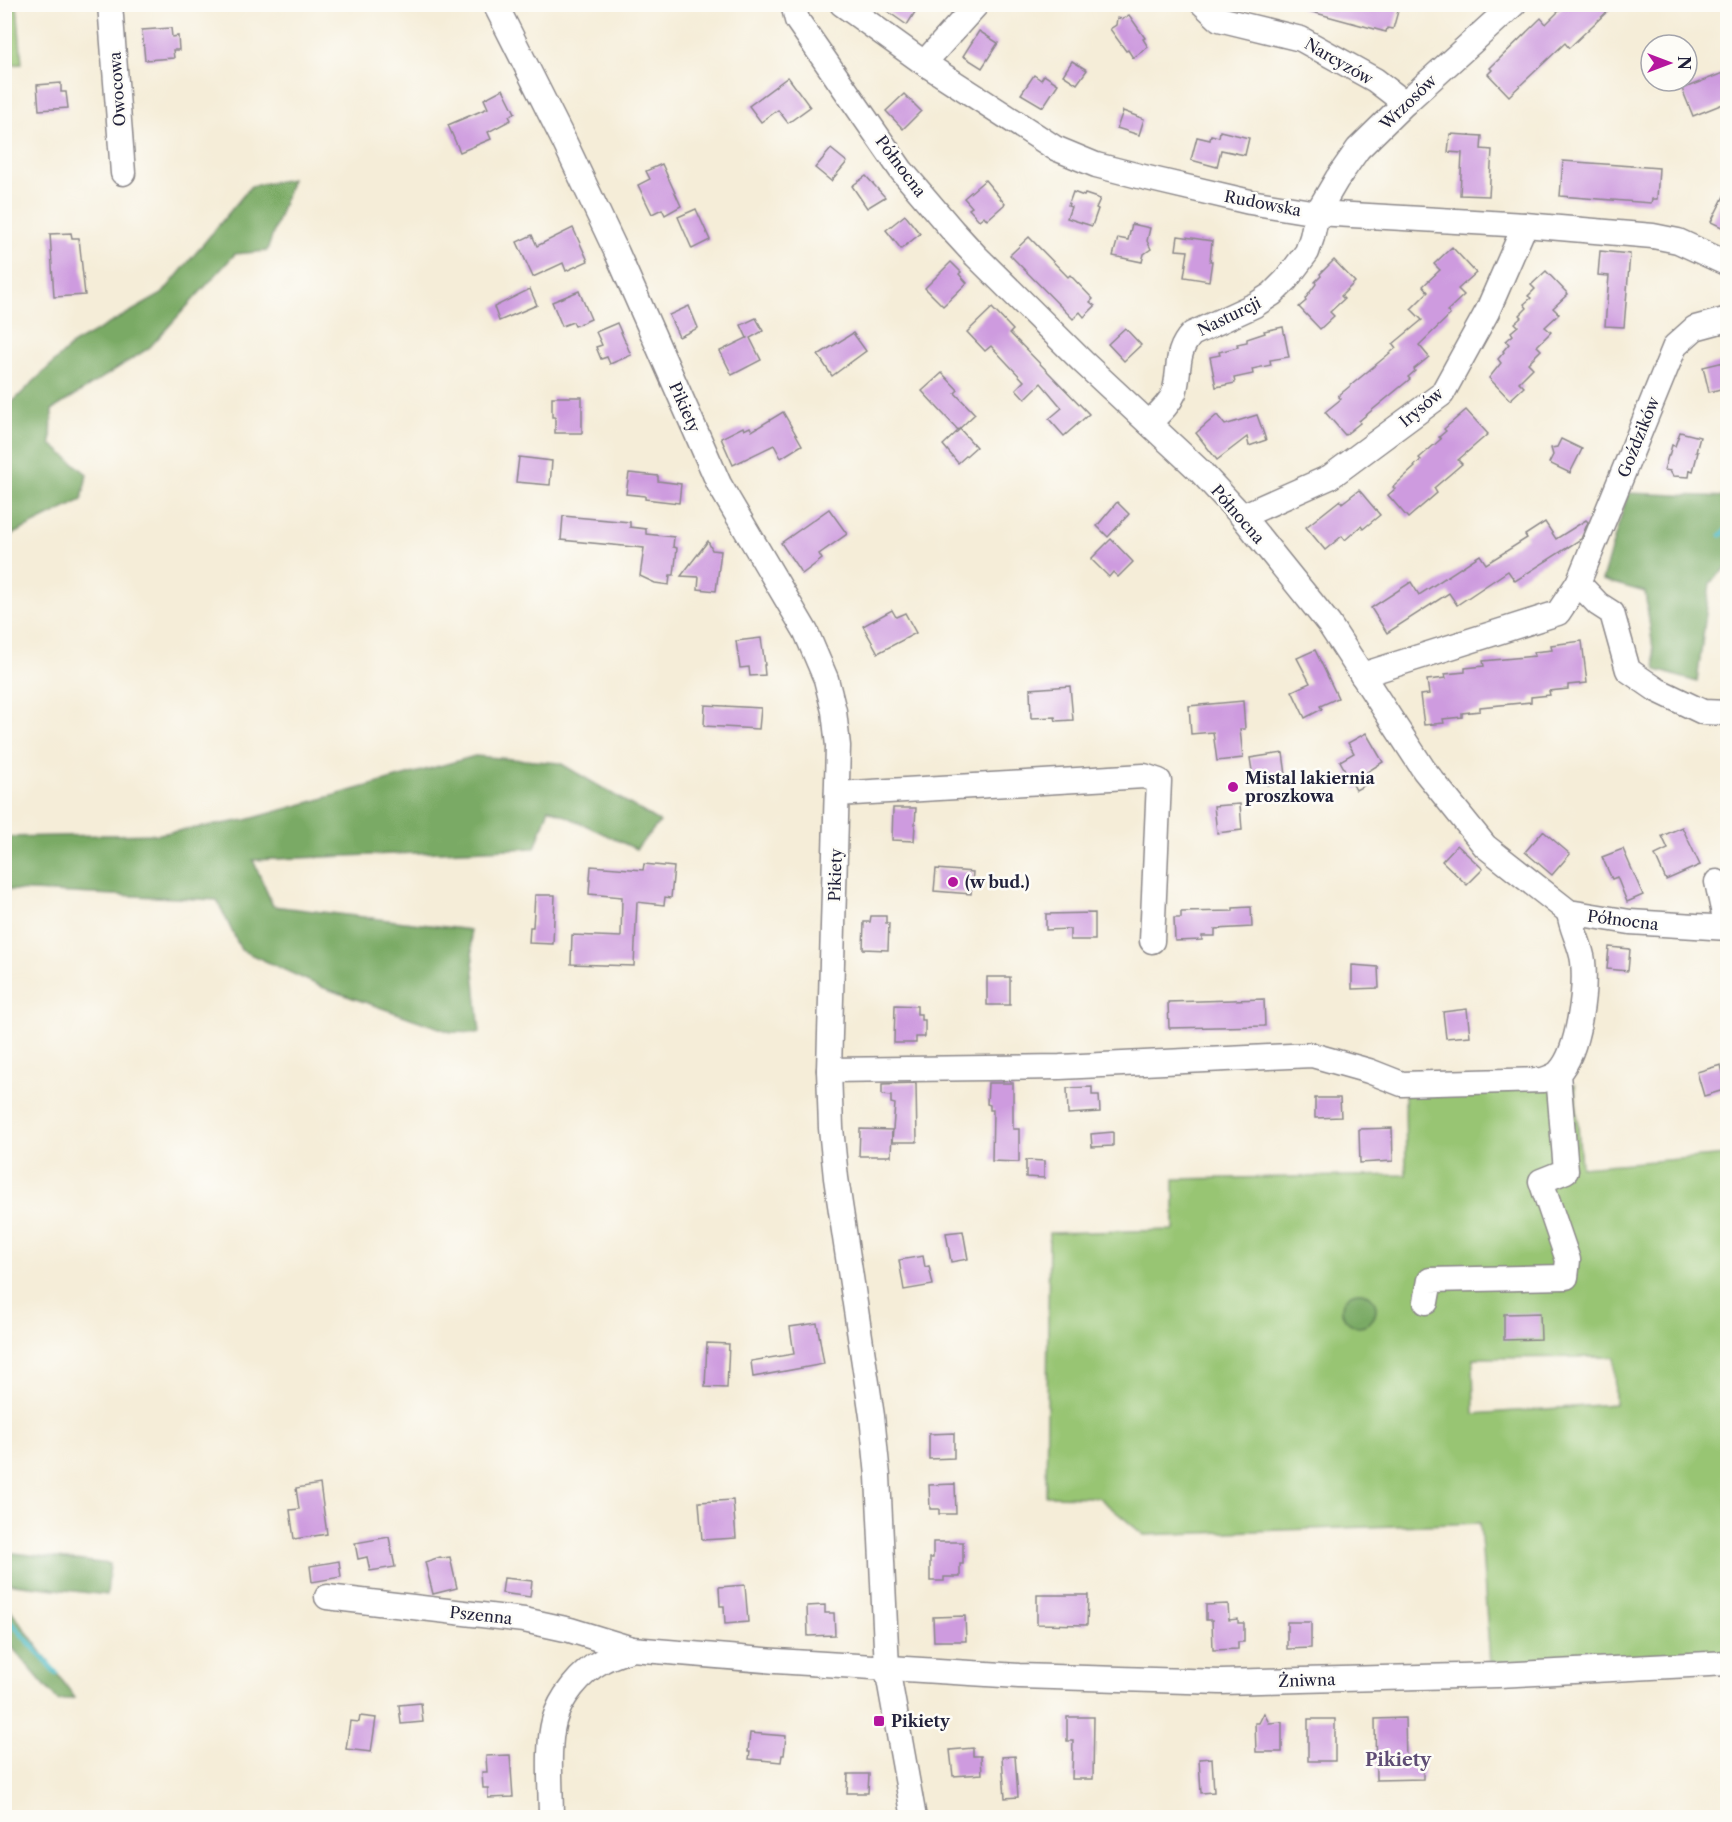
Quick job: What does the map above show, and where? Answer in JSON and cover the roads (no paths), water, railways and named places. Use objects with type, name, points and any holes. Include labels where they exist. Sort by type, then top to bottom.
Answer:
[{"type":"street","name":"Owocowa","points":[[110,4],[123,173]]},
{"type":"street","name":"Pikiety","points":[[495,4],[565,143],[719,484],[806,632],[826,679],[834,711],[838,746],[829,1070],[831,1128],[877,1466],[887,1668],[914,1818]]},
{"type":"street","name":"Północna","points":[[793,4],[797,20],[901,170],[976,256],[1083,362],[1202,472],[1242,516],[1329,624],[1424,770],[1485,846],[1550,900],[1569,912],[1630,922],[1727,928],[1717,882]]},
{"type":"street","name":"Rudowska","points":[[842,4],[924,63],[1055,148],[1096,165],[1250,202],[1317,213],[1525,225],[1653,236],[1678,241],[1728,264]]},
{"type":"street","points":[[924,63],[977,4]]},
{"type":"street","name":"Narcyzów","points":[[1203,4],[1219,19],[1301,39],[1375,80],[1405,103]]},
{"type":"street","name":"Wrzosów","points":[[1317,213],[1337,179],[1359,150],[1405,103],[1514,4]]},
{"type":"street","name":"Nasturcji","points":[[1149,423],[1167,405],[1173,393],[1184,342],[1192,334],[1255,305],[1272,294],[1307,252],[1317,213]]},
{"type":"street","name":"Irysów","points":[[1242,516],[1330,477],[1442,393],[1487,312],[1525,225]]},
{"type":"street","name":"Goździków","points":[[1362,675],[1558,613],[1578,583],[1675,346],[1695,328],[1728,319]]},
{"type":"street","points":[[1578,583],[1598,604],[1612,613],[1628,670],[1657,690],[1702,712],[1728,713]]},
{"type":"street","points":[[837,794],[1144,776],[1159,781],[1152,941]]},
{"type":"street","points":[[829,1070],[1060,1067],[1312,1055],[1369,1071],[1402,1084],[1543,1080],[1558,1074],[1569,1059],[1577,1030],[1584,987],[1583,959],[1570,925],[1569,912]]},
{"type":"street","points":[[1426,1302],[1430,1280],[1566,1277],[1568,1260],[1541,1182],[1566,1171],[1558,1074]]},
{"type":"street","name":"Pszenna","points":[[327,1597],[524,1620],[570,1630],[632,1649],[887,1668]]},
{"type":"street","name":"Pszenna","points":[[551,1818],[551,1742],[554,1719],[570,1687],[585,1672],[601,1661],[632,1649]]},
{"type":"street","name":"Żniwna","points":[[887,1668],[1019,1676],[1221,1682],[1498,1675],[1728,1663]]},
{"type":"waterway","points":[[1721,535],[1728,528]]},
{"type":"waterway","points":[[4,1614],[56,1673]]},
{"type":"place","name":"Mistal lakiernia proszkowa","points":[[1233,787]]},
{"type":"place","name":"(w bud.)","points":[[953,882]]},
{"type":"place","name":"Pikiety","points":[[879,1721]]},
{"type":"district","name":"Pikiety","points":[[1398,1760]]}]
